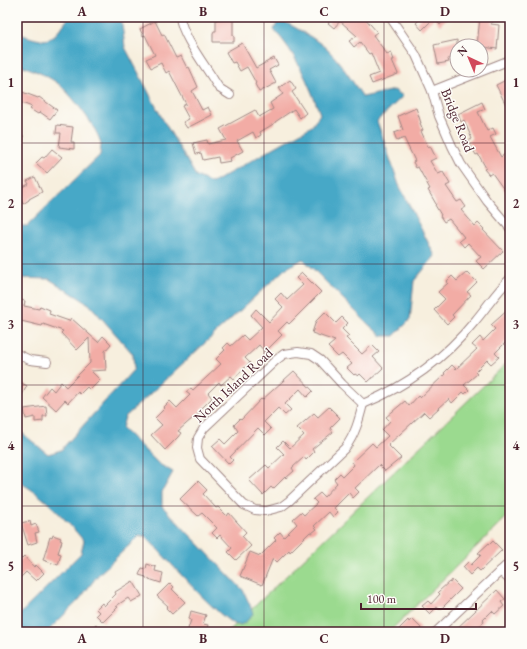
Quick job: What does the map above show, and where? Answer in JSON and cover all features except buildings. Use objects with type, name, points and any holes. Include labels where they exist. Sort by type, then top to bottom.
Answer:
[{"type":"street","points":[[180,17],[185,33],[215,82],[219,88],[230,95]]},
{"type":"street","name":"Bridge Road","points":[[390,17],[416,55],[432,91],[439,116],[461,164],[487,201],[510,228]]},
{"type":"street","points":[[432,91],[510,60]]},
{"type":"street","points":[[363,404],[382,396],[412,379],[438,359],[475,322],[510,279]]},
{"type":"street","name":"North Island Road","points":[[298,352],[311,354],[320,360],[363,404],[354,432],[345,448],[289,501],[281,507],[266,511],[255,510],[244,505],[200,459],[196,448],[198,438],[204,428],[284,354],[298,352]]},
{"type":"street","points":[[17,354],[30,360],[47,362]]},
{"type":"street","points":[[436,632],[510,562]]},
{"type":"street","points":[[500,571],[510,580]]},
{"type":"green space","points":[[510,360],[510,514],[389,632],[228,632]]},
{"type":"water","points":[[69,17],[121,17],[125,47],[162,118],[196,176],[212,183],[312,126],[320,114],[301,69],[289,49],[274,30],[279,19],[323,45],[342,66],[363,97],[394,90],[403,96],[377,121],[399,185],[435,256],[414,281],[410,320],[394,336],[382,336],[303,259],[285,269],[125,417],[122,428],[159,464],[173,472],[162,492],[162,506],[243,590],[253,614],[247,621],[240,625],[231,622],[206,601],[146,537],[139,536],[98,575],[79,600],[47,632],[17,632],[17,617],[81,553],[84,541],[45,500],[27,486],[17,481],[17,429],[48,454],[61,450],[134,369],[133,354],[89,304],[49,279],[17,278],[17,226],[27,226],[100,155],[101,145],[90,121],[62,87],[51,79],[17,64],[17,33],[36,39],[48,39],[57,32]]}]
